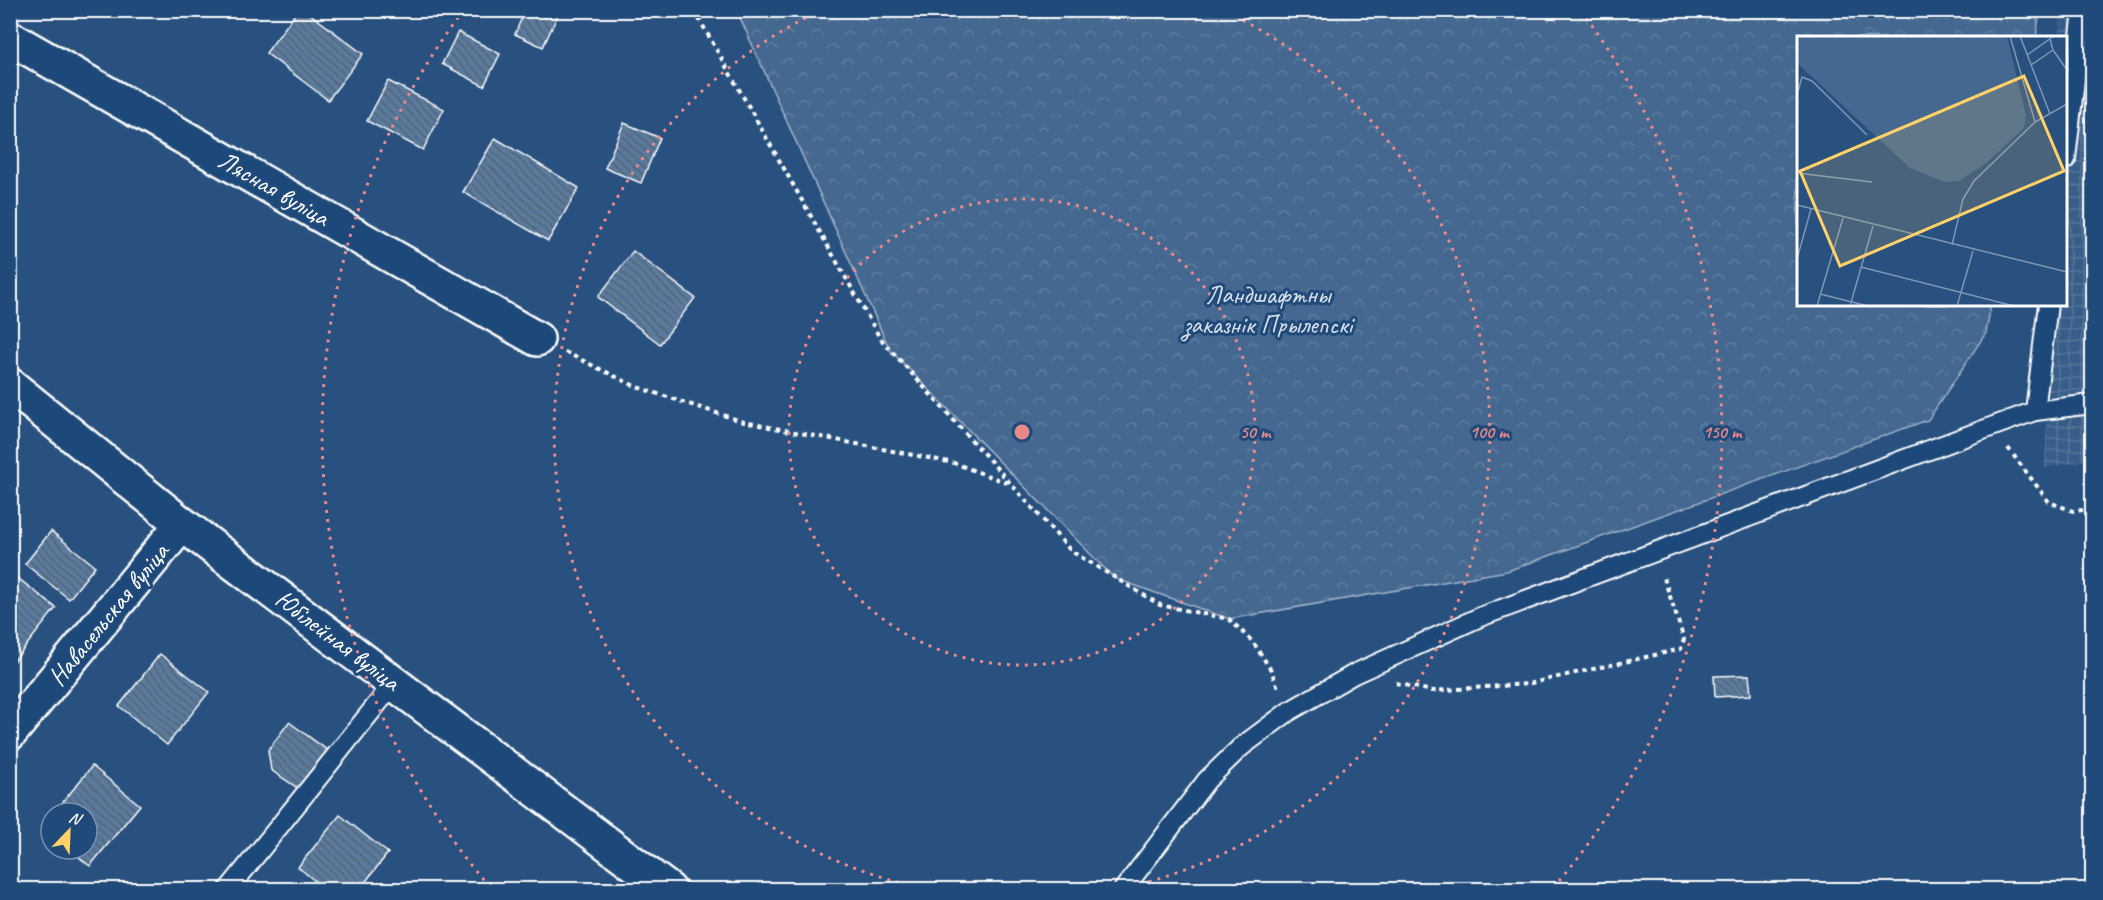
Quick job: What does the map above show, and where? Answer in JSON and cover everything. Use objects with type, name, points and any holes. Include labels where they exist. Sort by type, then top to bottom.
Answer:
[{"type":"street","name":"Лясная вуліца","points":[[10,38],[537,339]]},
{"type":"street","name":"Юбілейная вуліца","points":[[10,385],[182,524],[669,890]]},
{"type":"street","name":"Навасельская вуліца","points":[[10,733],[182,524]]},
{"type":"lane","points":[[2067,151],[2084,10]]},
{"type":"lane","points":[[2035,411],[2048,306]]},
{"type":"lane","points":[[1123,890],[1207,780],[1241,747],[1288,712],[1354,674],[1480,617],[1991,427],[2035,411],[2092,404]]},
{"type":"lane","points":[[228,890],[394,683]]},
{"type":"path","points":[[694,10],[880,338],[1071,551],[1160,605],[1229,619],[1253,642],[1271,670],[1288,712]]},
{"type":"path","points":[[537,339],[637,387],[744,422],[954,463],[1011,484]]},
{"type":"path","points":[[1991,427],[2049,502],[2073,511],[2092,509]]},
{"type":"path","points":[[1354,674],[1432,691],[1527,684],[1681,649],[1684,639],[1656,552]]},
{"type":"shaded area","points":[[2060,11],[2092,11],[2092,459],[2045,468],[2051,306],[2067,306],[2067,36],[2059,36]]},
{"type":"green space","name":"Ландшафтны заказнік Прылепскі","points":[[737,11],[2040,11],[2036,36],[1797,36],[1797,306],[1991,306],[1986,333],[1928,420],[1507,571],[1229,619],[1114,578],[890,350]]},
{"type":"building","points":[[298,10],[305,10],[363,54],[328,100],[266,53]]},
{"type":"building","points":[[525,10],[560,10],[543,47],[515,34]]},
{"type":"building","points":[[458,32],[500,54],[484,86],[442,64]]},
{"type":"building","points":[[388,81],[444,109],[423,150],[367,121]]},
{"type":"building","points":[[624,123],[660,138],[641,183],[605,168]]},
{"type":"building","points":[[495,138],[579,188],[548,241],[463,192]]},
{"type":"building","points":[[633,251],[695,298],[660,344],[598,297]]},
{"type":"building","points":[[51,531],[95,566],[69,599],[25,564]]},
{"type":"building","points":[[10,572],[56,608],[14,661],[10,658]]},
{"type":"building","points":[[160,654],[209,692],[167,745],[119,706]]},
{"type":"building","points":[[1749,675],[1751,695],[1715,697],[1714,676]]},
{"type":"building","points":[[289,722],[331,753],[302,791],[271,770],[268,750]]},
{"type":"building","points":[[92,766],[140,805],[99,855],[99,801],[64,801]]},
{"type":"building","points":[[340,815],[388,853],[359,890],[326,890],[298,867]]},
{"type":"building","points":[[84,861],[94,861],[90,866]]}]
